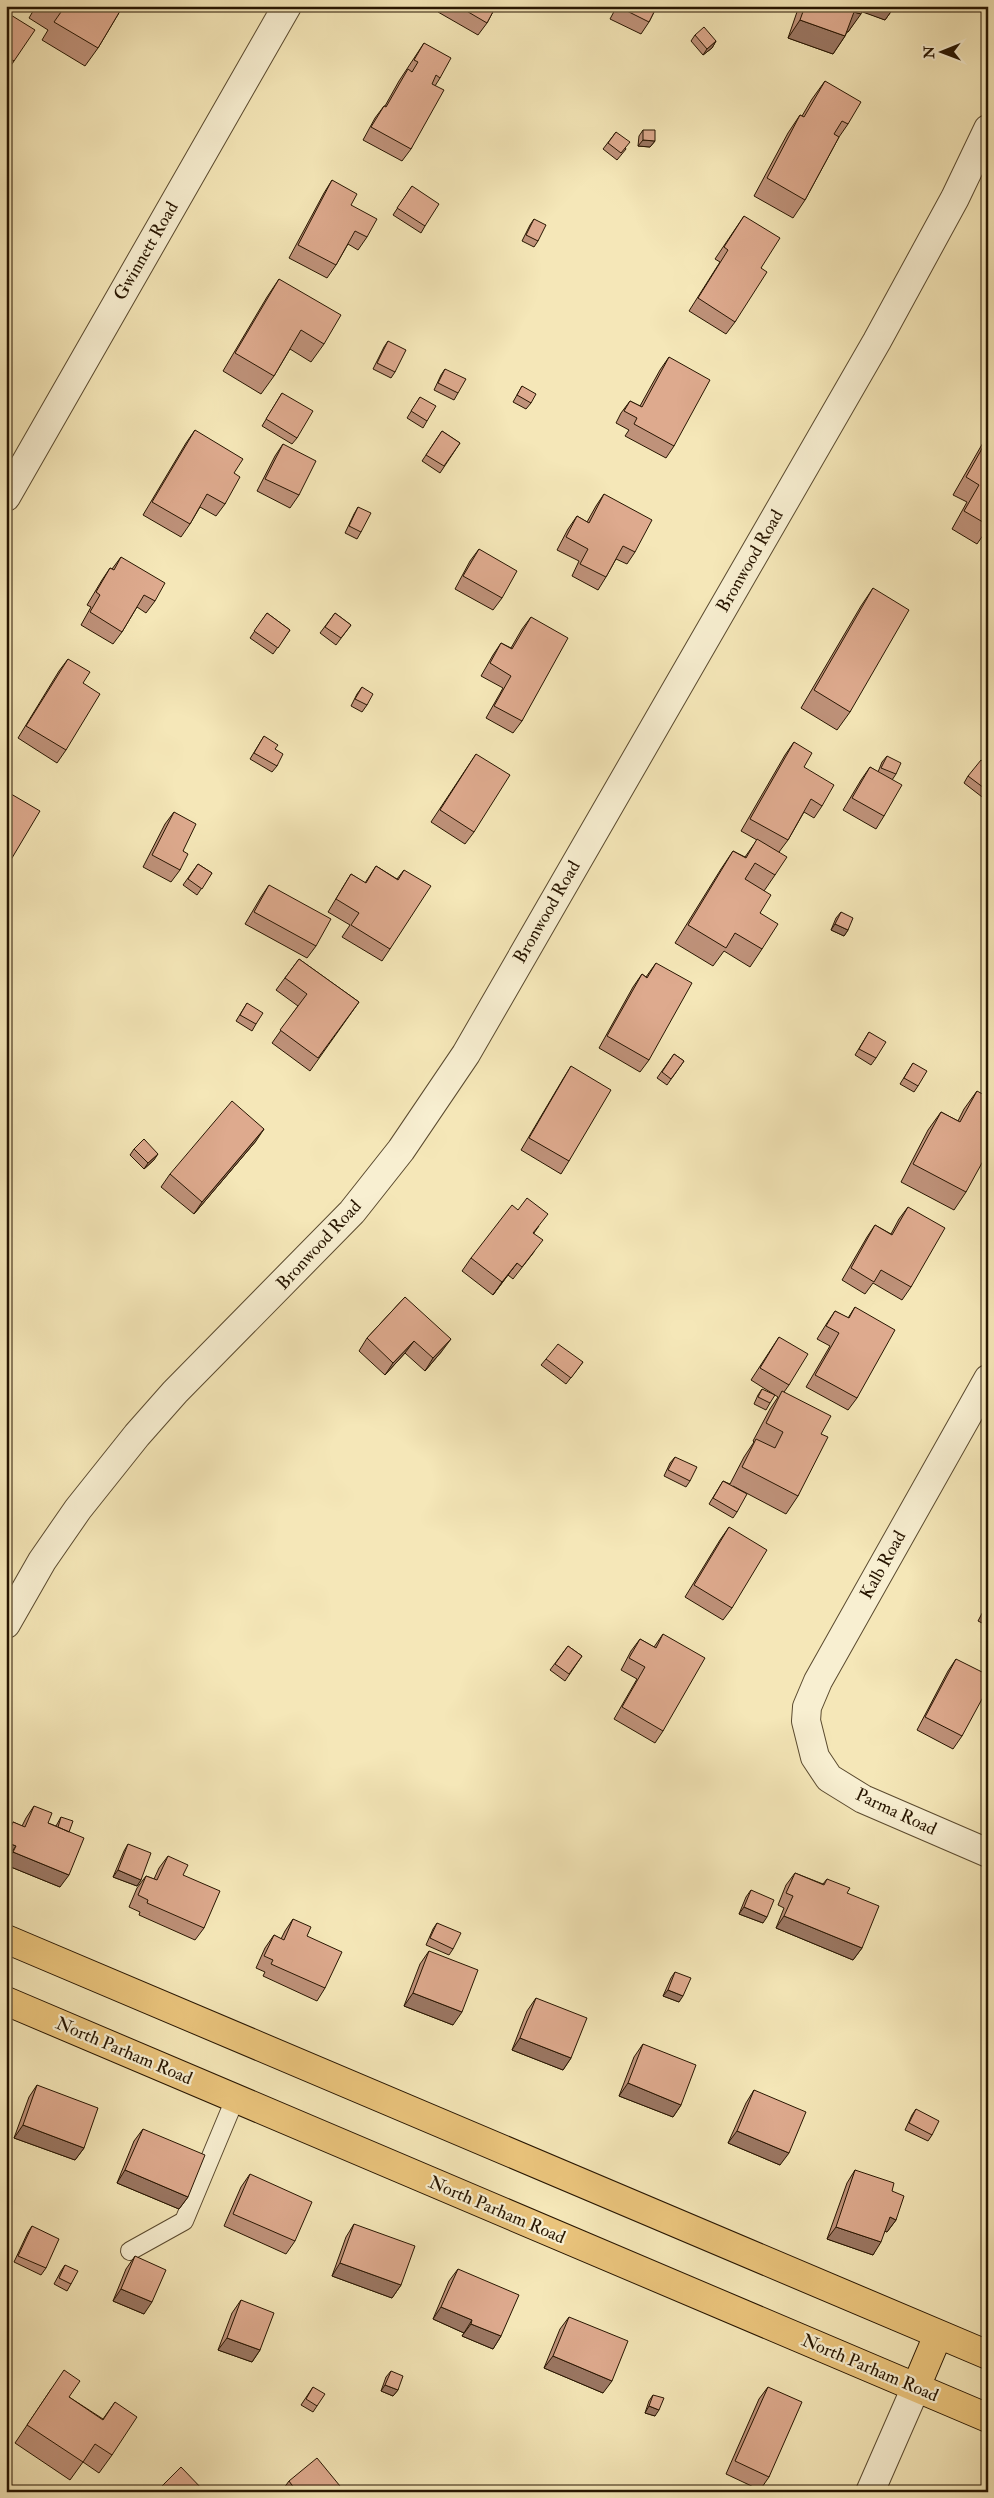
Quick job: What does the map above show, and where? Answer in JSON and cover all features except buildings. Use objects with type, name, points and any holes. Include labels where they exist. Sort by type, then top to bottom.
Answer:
[{"type":"highway","points":[[6,1939],[988,2355]]},
{"type":"highway","name":"North Parham Road","points":[[6,2001],[988,2418]]},
{"type":"highway","points":[[916,2388],[938,2335]]},
{"type":"street","name":"Gwinnett Road","points":[[6,497],[287,6]]},
{"type":"street","name":"Bronwood Road","points":[[6,1624],[42,1561],[78,1509],[137,1435],[175,1392],[352,1212],[401,1150],[466,1054],[877,340],[955,198],[988,129]]},
{"type":"street","name":"Kalb Road","points":[[815,1757],[806,1721],[808,1707],[818,1681],[988,1379]]},
{"type":"street","name":"Parma Road","points":[[815,1757],[829,1778],[863,1799],[988,1852]]},
{"type":"street","points":[[870,2492],[916,2388]]},
{"type":"lane","points":[[130,2252],[184,2221],[235,2099]]}]
